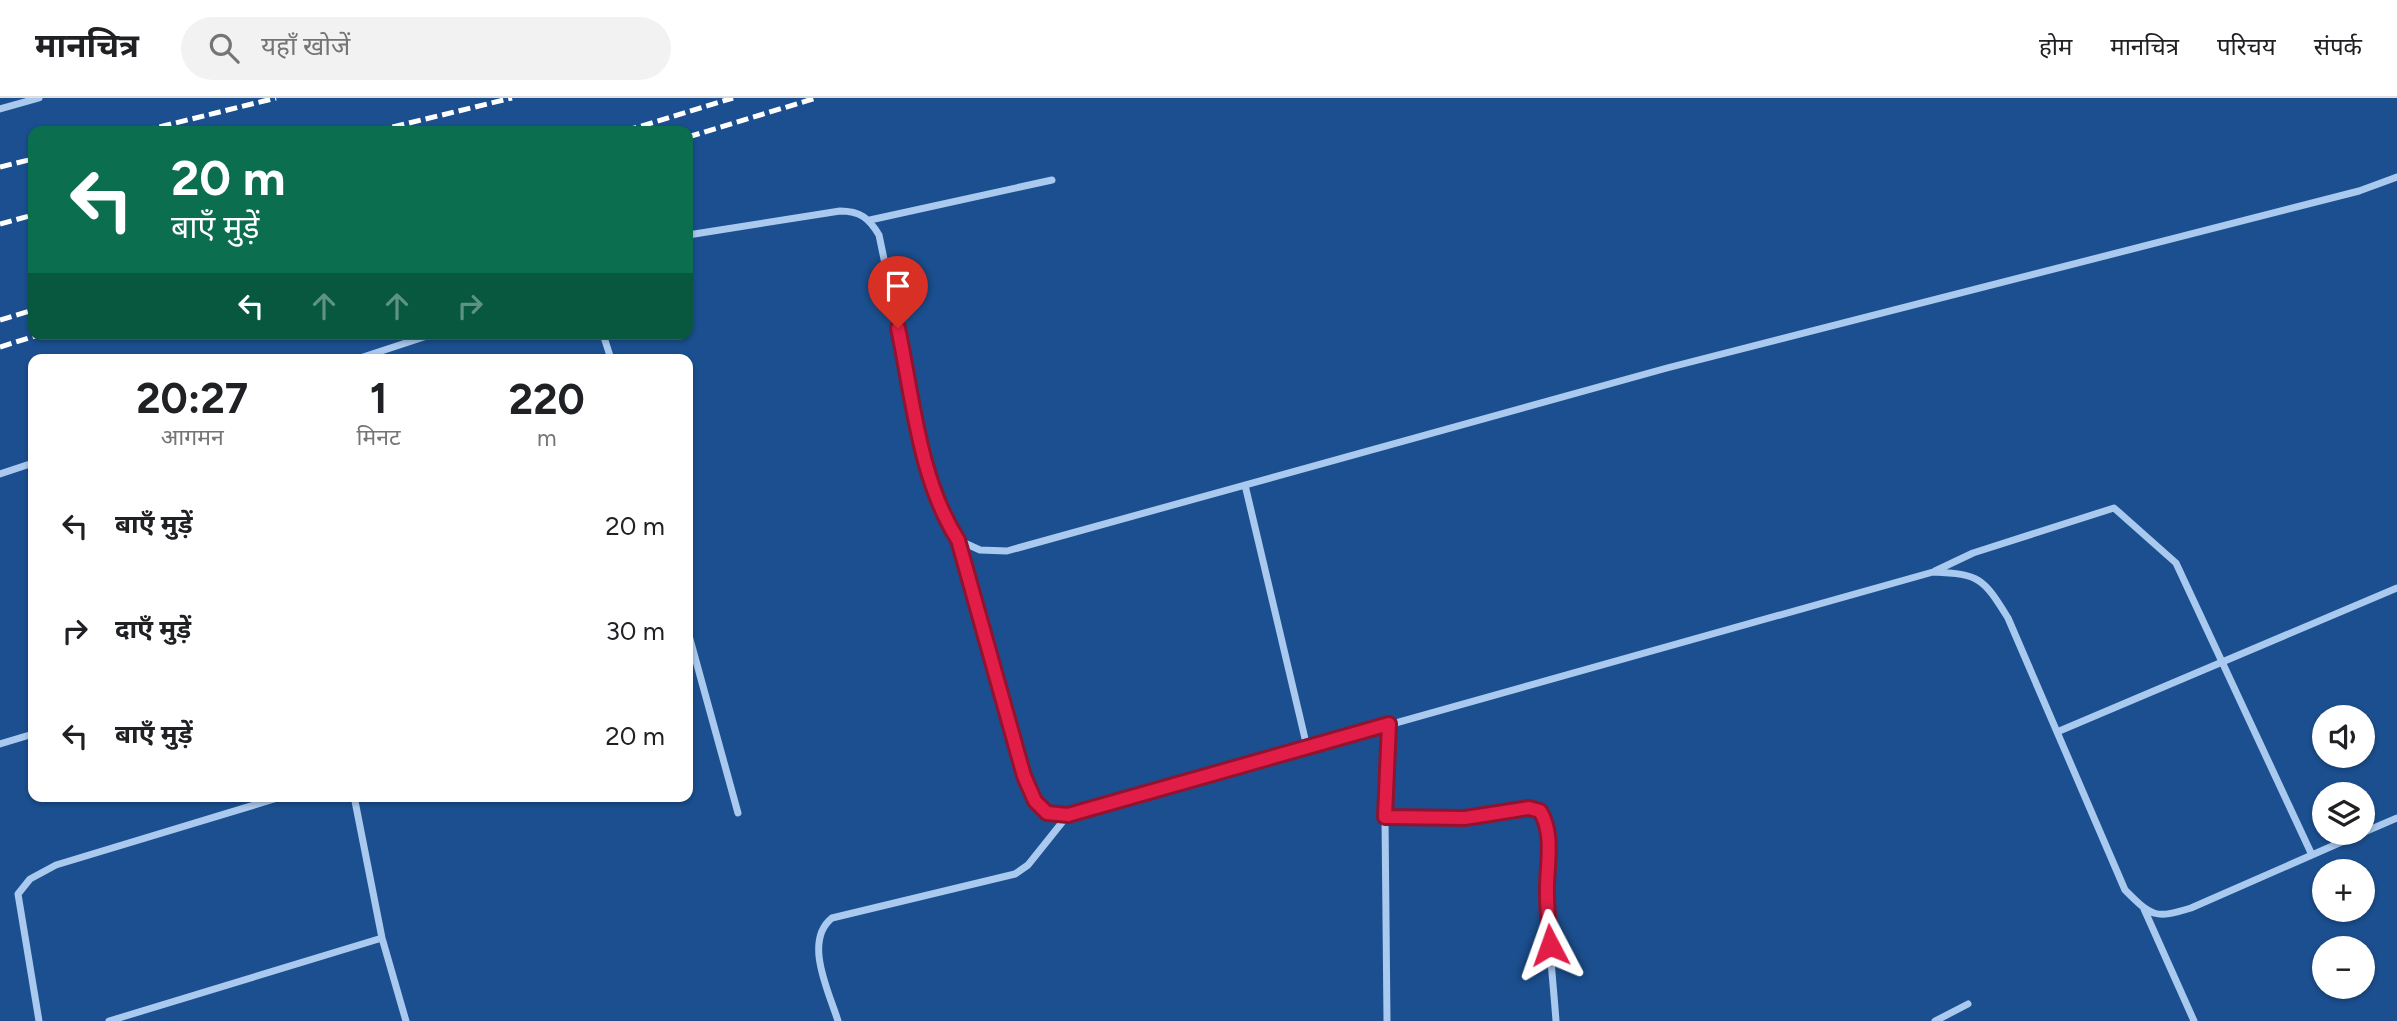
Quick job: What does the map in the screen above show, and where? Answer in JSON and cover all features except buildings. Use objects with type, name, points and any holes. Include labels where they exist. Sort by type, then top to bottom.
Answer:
[{"type":"street","points":[[0,110],[39,98]]},
{"type":"street","points":[[958,540],[980,550],[1007,551],[1667,368],[2359,191],[2397,177]]},
{"type":"street","points":[[870,220],[1052,180]]},
{"type":"street","points":[[693,234],[840,211],[854,211],[870,220],[878,235],[930,479],[947,523],[958,540],[1024,776],[1035,801],[1047,813],[1068,815],[1933,572],[1973,553],[2114,508],[2176,563],[2312,855]]},
{"type":"street","points":[[372,354],[415,340]]},
{"type":"street","points":[[0,474],[28,465]]},
{"type":"street","points":[[1245,485],[1307,747]]},
{"type":"street","points":[[1933,572],[1965,573],[1987,584],[2008,618],[2126,890],[2143,909],[2194,1021]]},
{"type":"street","points":[[2057,732],[2397,588]]},
{"type":"street","points":[[693,650],[738,813]]},
{"type":"street","points":[[1387,1021],[1385,817],[1389,724]]},
{"type":"street","points":[[0,744],[28,736]]},
{"type":"street","points":[[39,1021],[18,894],[30,878],[56,865],[264,802]]},
{"type":"street","points":[[355,802],[382,938],[406,1021]]},
{"type":"street","points":[[1385,817],[1465,818],[1529,808],[1540,811],[1546,821],[1548,833],[1547,895],[1556,1021]]},
{"type":"street","points":[[838,1021],[821,968],[818,943],[822,926],[832,918],[1015,874],[1028,865],[1068,815]]},
{"type":"street","points":[[2375,827],[2397,818]]},
{"type":"street","points":[[2143,909],[2163,916],[2191,908],[2335,845]]},
{"type":"street","points":[[109,1021],[382,938]]},
{"type":"street","points":[[1935,1021],[1968,1004]]},
{"type":"railway","points":[[163,126],[276,98]]},
{"type":"railway","points":[[397,126],[512,98]]},
{"type":"railway","points":[[641,126],[733,98]]},
{"type":"railway","points":[[693,135],[816,98]]},
{"type":"railway","points":[[0,167],[28,160]]},
{"type":"railway","points":[[0,224],[28,216]]},
{"type":"railway","points":[[0,320],[28,312]]},
{"type":"railway","points":[[0,347],[28,338]]},
{"type":"route","points":[[898,328],[930,479],[947,523],[958,540],[1024,776],[1035,801],[1047,813],[1068,815],[1389,724],[1385,817],[1465,818],[1529,808],[1540,811],[1546,821],[1548,833],[1547,895],[1550,945]]}]
